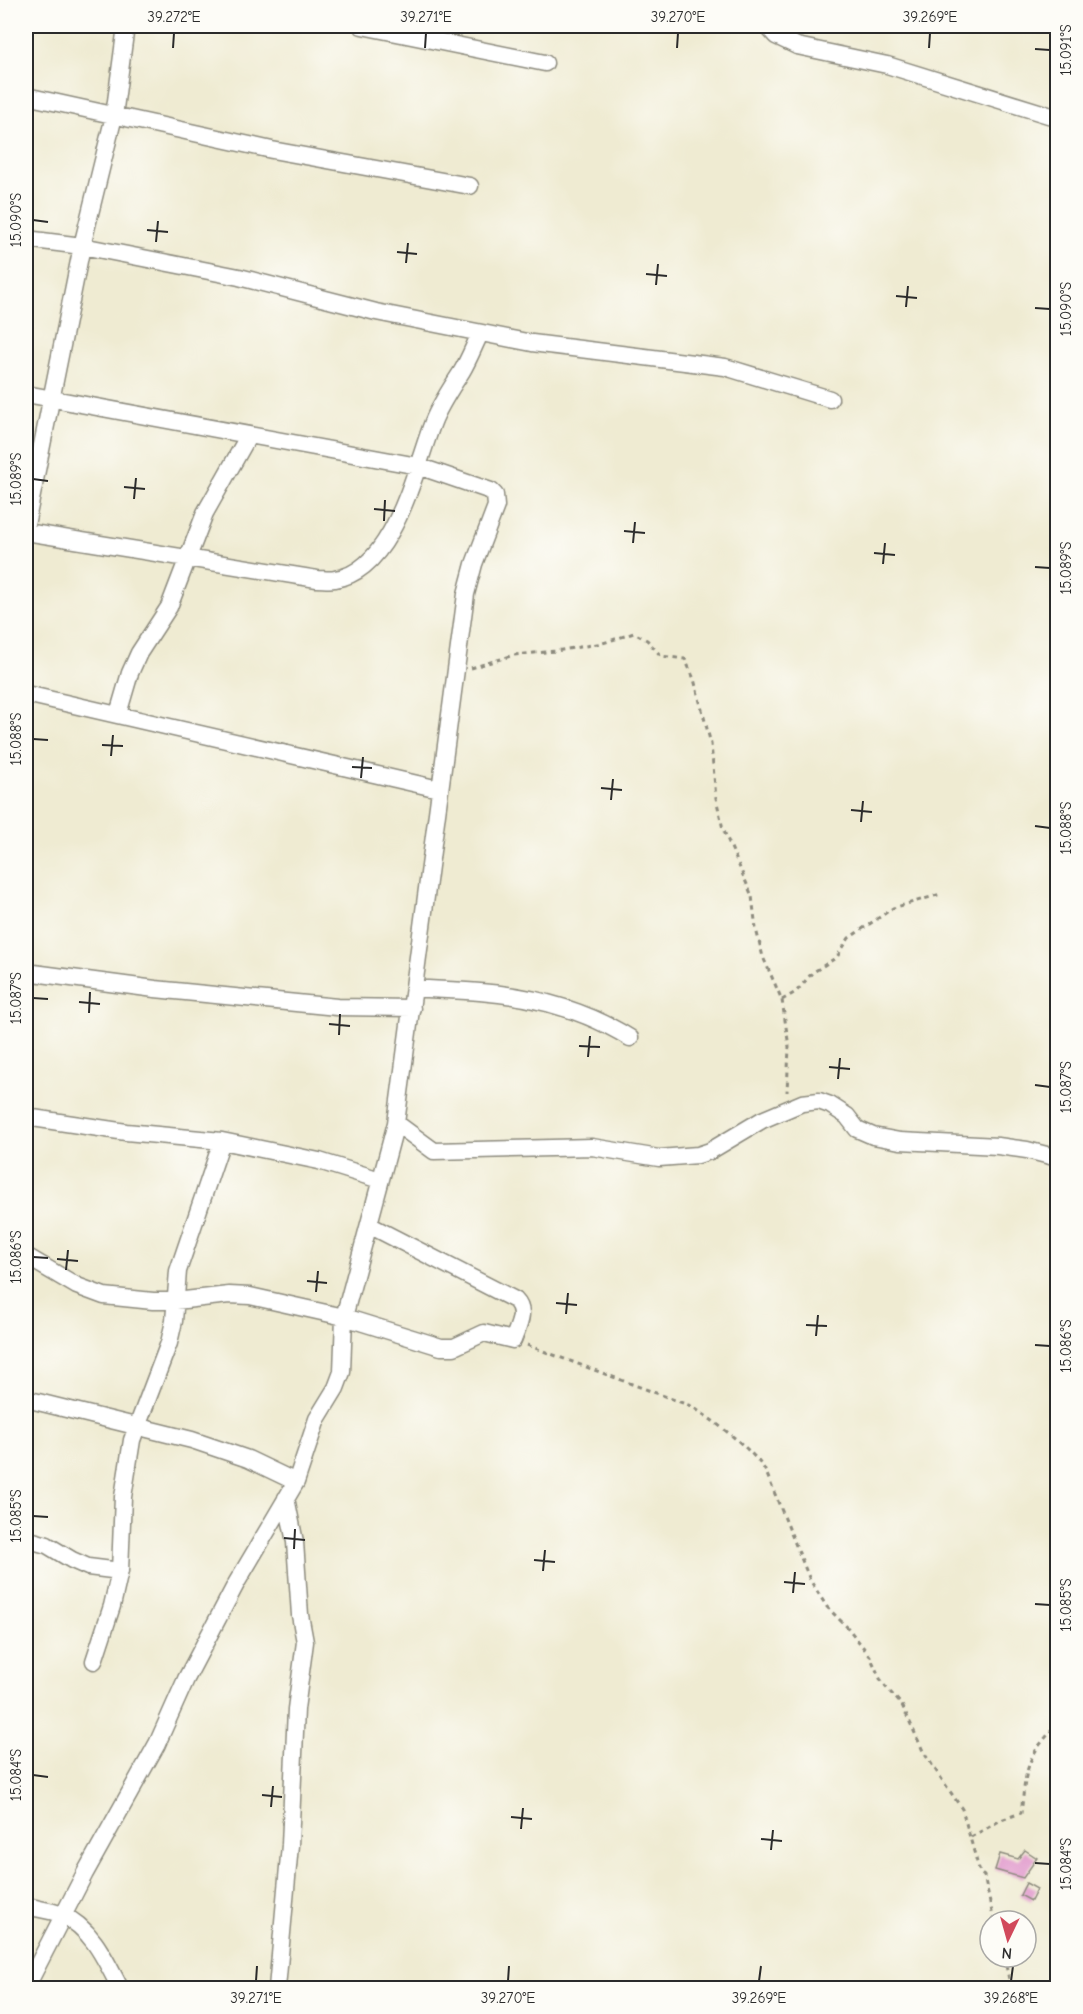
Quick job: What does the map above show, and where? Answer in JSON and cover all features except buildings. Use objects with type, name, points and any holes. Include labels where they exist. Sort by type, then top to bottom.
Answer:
[{"type":"street","points":[[26,525],[82,246],[114,116],[126,26]]},
{"type":"street","points":[[362,26],[545,63]]},
{"type":"street","points":[[767,26],[776,36],[796,46],[844,54],[887,65],[1058,118]]},
{"type":"street","points":[[26,96],[272,150],[470,186]]},
{"type":"street","points":[[26,239],[82,246],[239,277],[376,312],[532,344],[700,362],[725,367],[830,399]]},
{"type":"street","points":[[26,532],[317,579],[337,579],[352,573],[368,562],[383,546],[398,519],[434,420],[480,333]]},
{"type":"street","points":[[26,394],[418,466],[491,491],[496,500],[496,506],[474,564],[466,594],[396,1123],[344,1317],[342,1372],[336,1388],[317,1419],[296,1482],[237,1582],[186,1679],[157,1744],[63,1915],[26,1989]]},
{"type":"street","points":[[118,714],[130,673],[139,653],[169,608],[205,513],[249,435]]},
{"type":"street","points":[[26,693],[439,789]]},
{"type":"street","points":[[26,972],[155,989],[337,1007],[412,1008]]},
{"type":"street","points":[[414,988],[480,992],[534,999],[591,1017],[630,1038]]},
{"type":"street","points":[[396,1123],[434,1151],[592,1147],[660,1158],[698,1155],[710,1151],[738,1132],[787,1109],[802,1103],[819,1101],[847,1116],[857,1129],[873,1136],[900,1141],[998,1146],[1058,1158]]},
{"type":"street","points":[[26,1117],[126,1132],[222,1141],[319,1161],[380,1180]]},
{"type":"street","points":[[94,1661],[120,1571],[123,1497],[130,1450],[136,1426],[169,1342],[178,1271],[222,1141]]},
{"type":"street","points":[[26,1256],[77,1286],[104,1296],[144,1301],[176,1301],[229,1295],[250,1296],[344,1317],[441,1347],[454,1347],[484,1333],[513,1340],[521,1315],[521,1308],[515,1300],[369,1225]]},
{"type":"street","points":[[26,1399],[221,1449],[296,1482]]},
{"type":"street","points":[[277,1989],[290,1845],[296,1709],[305,1642],[299,1607],[295,1542],[286,1498]]},
{"type":"street","points":[[26,1539],[47,1545],[88,1567],[120,1571]]},
{"type":"street","points":[[26,1906],[63,1915],[84,1930],[106,1960],[120,1989]]},
{"type":"path","points":[[454,673],[514,655],[603,643],[634,633],[647,640],[661,656],[685,659],[694,679],[711,744],[716,798],[723,829],[752,896],[756,929],[764,957],[782,1000],[789,1047],[787,1109]]},
{"type":"path","points":[[782,1000],[796,992],[812,973],[837,957],[849,938],[893,909],[941,894]]},
{"type":"path","points":[[513,1340],[691,1406],[703,1413],[760,1461],[810,1580],[827,1607],[848,1628],[870,1656],[882,1683],[902,1705],[924,1753],[962,1809],[980,1873],[984,1876],[991,1909]]},
{"type":"path","points":[[971,1837],[1021,1812],[1028,1767],[1036,1751],[1058,1720]]},
{"type":"path","points":[[1007,1969],[1011,1989]]}]
